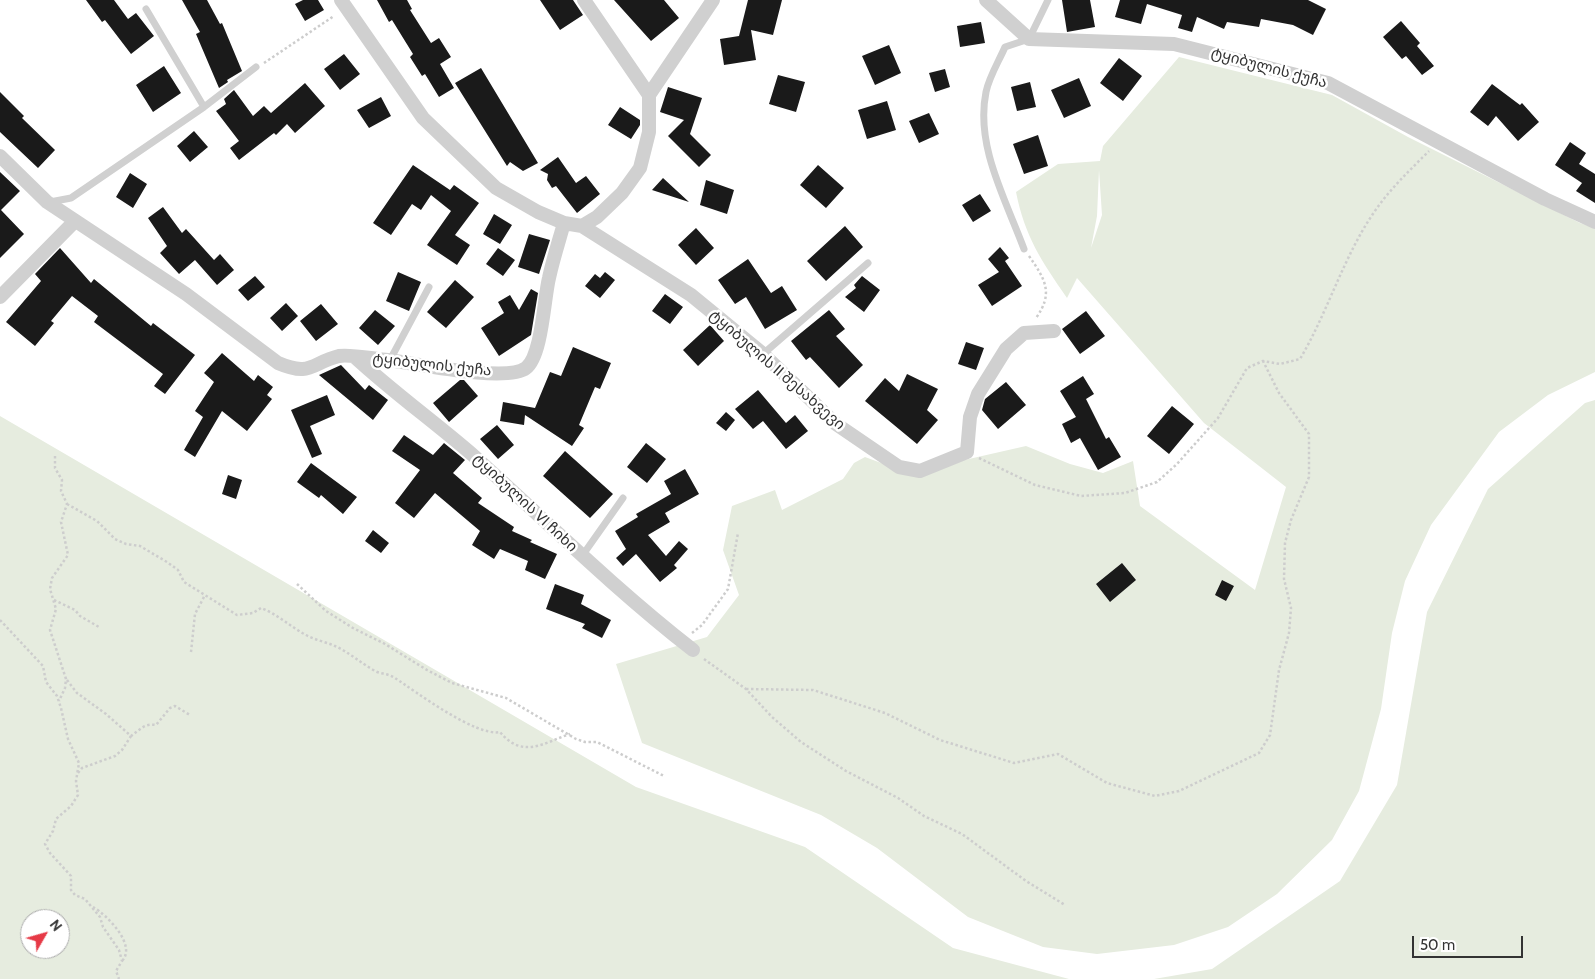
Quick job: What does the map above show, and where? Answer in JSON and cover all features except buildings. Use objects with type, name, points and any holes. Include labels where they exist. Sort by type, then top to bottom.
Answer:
[{"type":"street","points":[[344,4],[423,118],[496,188],[538,212],[564,223],[582,226],[597,216],[622,193],[640,168],[650,132],[649,94],[584,0]]},
{"type":"street","points":[[649,94],[713,0]]},
{"type":"street","points":[[986,0],[1029,40]]},
{"type":"street","name":"ტყიბულის ქუჩა","points":[[1029,40],[1184,45],[1328,83],[1544,199],[1595,222]]},
{"type":"street","name":"ტყიბულის ქუჩა","points":[[0,156],[47,202],[186,294],[278,363],[293,369],[310,369],[340,356],[390,360],[464,372],[513,373],[526,368],[535,355],[549,277],[564,223]]},
{"type":"street","points":[[0,297],[75,222]]},
{"type":"street","name":"ტყიბულის II შესახვევი","points":[[582,226],[690,295],[763,354],[836,424],[899,467],[920,471],[967,452]]},
{"type":"street","points":[[967,452],[970,417],[978,394],[1006,349],[1024,334],[1054,331]]},
{"type":"street","name":"ტყიბულის VI ჩიხი","points":[[356,358],[383,383],[430,418],[642,611],[693,650]]},
{"type":"lane","points":[[1024,249],[988,151],[983,123],[986,91],[1005,47],[1029,40],[1048,0]]},
{"type":"lane","points":[[146,10],[204,107]]},
{"type":"lane","points":[[47,202],[71,198],[204,107],[256,67]]},
{"type":"lane","points":[[763,354],[868,263]]},
{"type":"lane","points":[[390,360],[429,287]]},
{"type":"lane","points":[[582,556],[623,498]]},
{"type":"path","points":[[256,67],[344,4]]},
{"type":"path","points":[[967,452],[1035,486],[1081,496],[1125,493],[1157,482],[1177,464],[1218,418],[1247,368],[1263,362],[1280,364],[1300,359],[1314,335],[1356,245],[1376,209],[1397,183],[1438,142]]},
{"type":"path","points":[[1024,249],[1045,279],[1046,302],[1024,334]]},
{"type":"path","points":[[746,689],[813,690],[885,713],[940,740],[1014,763],[1058,754],[1107,783],[1155,796],[1179,790],[1259,753],[1270,735],[1279,670],[1289,632],[1291,608],[1284,579],[1285,543],[1291,520],[1309,477],[1309,434],[1279,393],[1263,362]]},
{"type":"path","points":[[55,456],[55,468],[62,480],[61,491],[67,504],[97,521],[115,539],[126,544],[140,546],[167,562],[178,570],[184,582],[237,615],[253,613],[261,608],[270,611],[282,622],[306,636],[336,647],[358,662],[380,673],[393,676],[408,688],[415,690],[425,701],[485,731],[500,732],[513,743],[536,748],[570,734]]},
{"type":"path","points":[[67,504],[61,522],[68,555],[52,578],[50,589],[56,609],[50,630],[66,679],[77,693],[106,714],[131,736]]},
{"type":"path","points":[[681,641],[702,625],[728,589],[738,533]]},
{"type":"path","points":[[297,584],[314,603],[326,611],[386,644],[427,670],[452,682],[506,698],[539,719],[546,720],[585,742],[597,742],[664,776]]},
{"type":"path","points":[[192,652],[195,614],[205,595]]},
{"type":"path","points":[[54,600],[75,610],[80,616],[99,627]]},
{"type":"path","points":[[0,620],[40,661],[46,682],[59,702],[68,740],[79,763],[77,774],[78,795],[71,806],[56,819],[53,831],[45,844],[50,853],[71,876],[70,881],[73,893],[99,910],[118,929],[127,948],[126,956],[116,971],[119,979]]},
{"type":"path","points":[[693,650],[746,689],[772,717],[801,742],[846,771],[898,798],[924,816],[962,834],[1026,881],[1065,905]]},
{"type":"path","points":[[59,702],[65,688],[66,679]]},
{"type":"path","points":[[77,774],[82,768],[115,756],[140,727],[156,724],[170,708],[175,706],[190,715]]},
{"type":"path","points":[[91,906],[119,950],[122,961]]},
{"type":"shaded area","points":[[1179,57],[1332,95],[1408,137],[1580,223],[1595,228],[1595,372],[1548,395],[1499,432],[1431,525],[1405,581],[1392,633],[1381,709],[1359,791],[1332,840],[1277,894],[1228,927],[1174,945],[1097,954],[1043,947],[968,917],[877,848],[821,815],[642,743],[616,664],[707,637],[739,595],[723,550],[732,506],[775,490],[782,510],[843,479],[854,463],[865,457],[919,477],[960,461],[1026,446],[1070,464],[1103,473],[1133,461],[1140,506],[1255,590],[1286,487],[1204,423],[1077,278],[1067,298],[1035,248],[1024,222],[1016,192],[1058,164],[1100,161],[1103,146]],"holes":[[[1099,170],[1102,215],[1091,248],[1097,216]]]},
{"type":"shaded area","points":[[1595,400],[1595,979],[1154,979],[1212,969],[1340,881],[1397,785],[1427,612],[1488,489],[1585,403]]},
{"type":"shaded area","points":[[0,416],[636,787],[805,847],[953,948],[1069,979],[0,979]]}]
